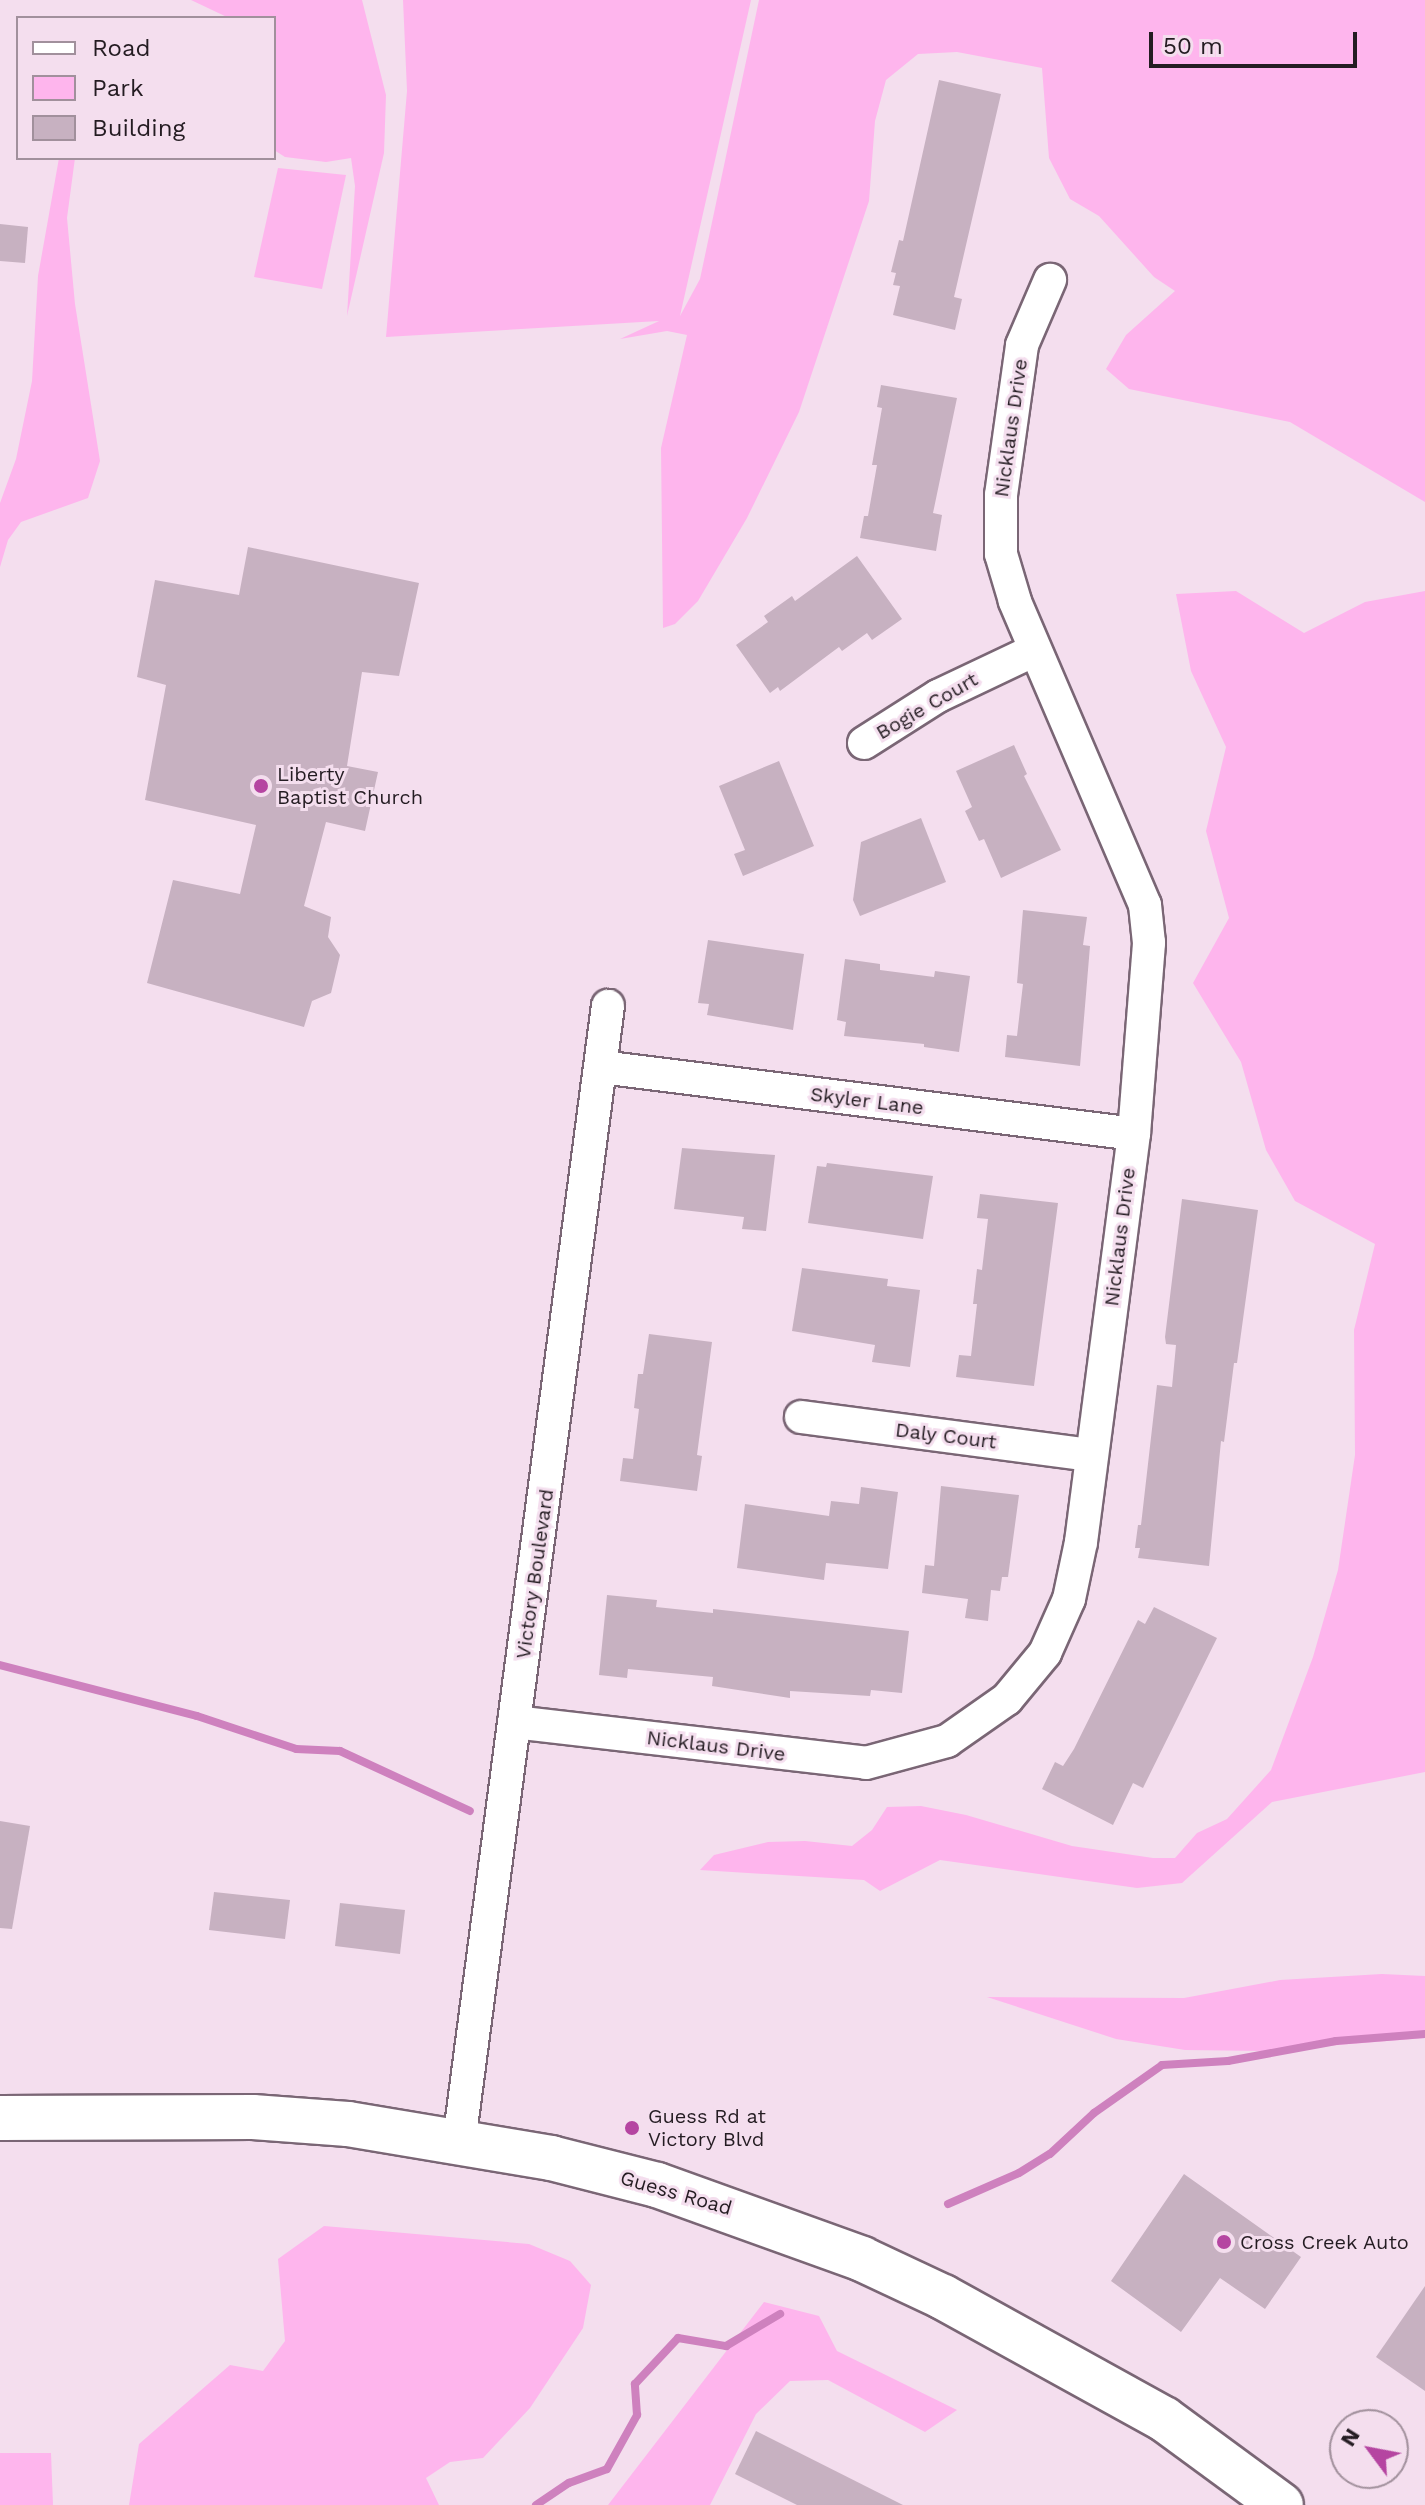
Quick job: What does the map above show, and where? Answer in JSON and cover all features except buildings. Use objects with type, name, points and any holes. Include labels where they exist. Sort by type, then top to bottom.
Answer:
[{"type":"main road","name":"Guess Road","points":[[0,2118],[253,2117],[348,2124],[551,2158],[657,2185],[740,2212],[870,2262],[943,2297],[1164,2419],[1281,2505]]},
{"type":"street","name":"Nicklaus Drive","points":[[514,1722],[866,1763],[947,1741],[1007,1699],[1045,1653],[1069,1599],[1081,1542],[1134,1134],[1149,943],[1145,905],[1035,650],[1015,601],[1001,554],[1001,495],[1022,345],[1050,280]]},
{"type":"street","name":"Bogie Court","points":[[864,743],[938,696],[1035,650]]},
{"type":"street","name":"Victory Boulevard","points":[[459,2142],[608,1006]]},
{"type":"street","name":"Skyler Lane","points":[[601,1067],[1134,1134]]},
{"type":"street","name":"Daly Court","points":[[801,1417],[1091,1455]]},
{"type":"green space","points":[[191,0],[362,0],[386,95],[384,153],[347,316],[355,186],[351,158],[326,162],[285,157],[276,151],[276,16],[225,16]]},
{"type":"green space","points":[[403,0],[751,0],[680,316],[700,279],[759,0],[1425,0],[1425,502],[1290,422],[1129,389],[1106,369],[1126,335],[1175,291],[1154,277],[1099,216],[1070,199],[1049,158],[1042,68],[957,52],[918,54],[886,80],[875,121],[869,201],[799,412],[747,518],[698,601],[675,624],[663,628],[661,448],[687,335],[667,331],[620,339],[659,321],[386,337],[407,91]]},
{"type":"green space","points":[[59,160],[75,160],[67,218],[75,304],[100,461],[88,498],[21,522],[8,540],[0,567],[0,503],[16,459],[32,381],[38,276]]},
{"type":"green space","points":[[278,168],[346,175],[322,289],[254,277]]},
{"type":"green space","points":[[1236,591],[1304,633],[1365,602],[1425,591],[1425,1772],[1272,1802],[1182,1883],[1137,1888],[940,1860],[880,1891],[864,1880],[700,1870],[714,1855],[768,1842],[805,1841],[852,1846],[872,1830],[887,1807],[921,1806],[966,1815],[1072,1846],[1153,1858],[1175,1858],[1197,1833],[1227,1819],[1271,1770],[1313,1657],[1338,1570],[1355,1455],[1354,1330],[1375,1244],[1295,1201],[1266,1150],[1241,1062],[1193,983],[1229,918],[1206,831],[1226,747],[1191,671],[1176,594]]},
{"type":"green space","points":[[1382,1974],[1425,1976],[1425,2038],[1264,2051],[1185,2050],[1116,2039],[987,1997],[1184,1998],[1280,1980]]},
{"type":"green space","points":[[324,2226],[529,2244],[570,2261],[591,2285],[583,2328],[530,2408],[483,2458],[450,2462],[426,2478],[439,2505],[129,2505],[139,2444],[230,2365],[263,2371],[285,2341],[278,2259]]},
{"type":"green space","points":[[764,2302],[819,2316],[837,2351],[957,2410],[925,2432],[828,2380],[790,2381],[756,2414],[710,2505],[608,2505]]},
{"type":"green space","points":[[0,2453],[51,2453],[53,2505],[0,2505]]},
{"type":"waterway","points":[[0,1665],[197,1716],[296,1749],[340,1751],[470,1811]]},
{"type":"waterway","points":[[948,2204],[1019,2173],[1050,2154],[1094,2113],[1162,2065],[1228,2061],[1336,2041],[1425,2034]]},
{"type":"waterway","points":[[536,2505],[569,2483],[607,2469],[637,2415],[635,2384],[678,2338],[726,2346],[780,2314]]},
{"type":"place","name":"Liberty Baptist Church","points":[[261,786]]},
{"type":"place","name":"Guess Rd at Victory Blvd","points":[[632,2128]]},
{"type":"place","name":"Cross Creek Auto","points":[[1224,2242]]}]
